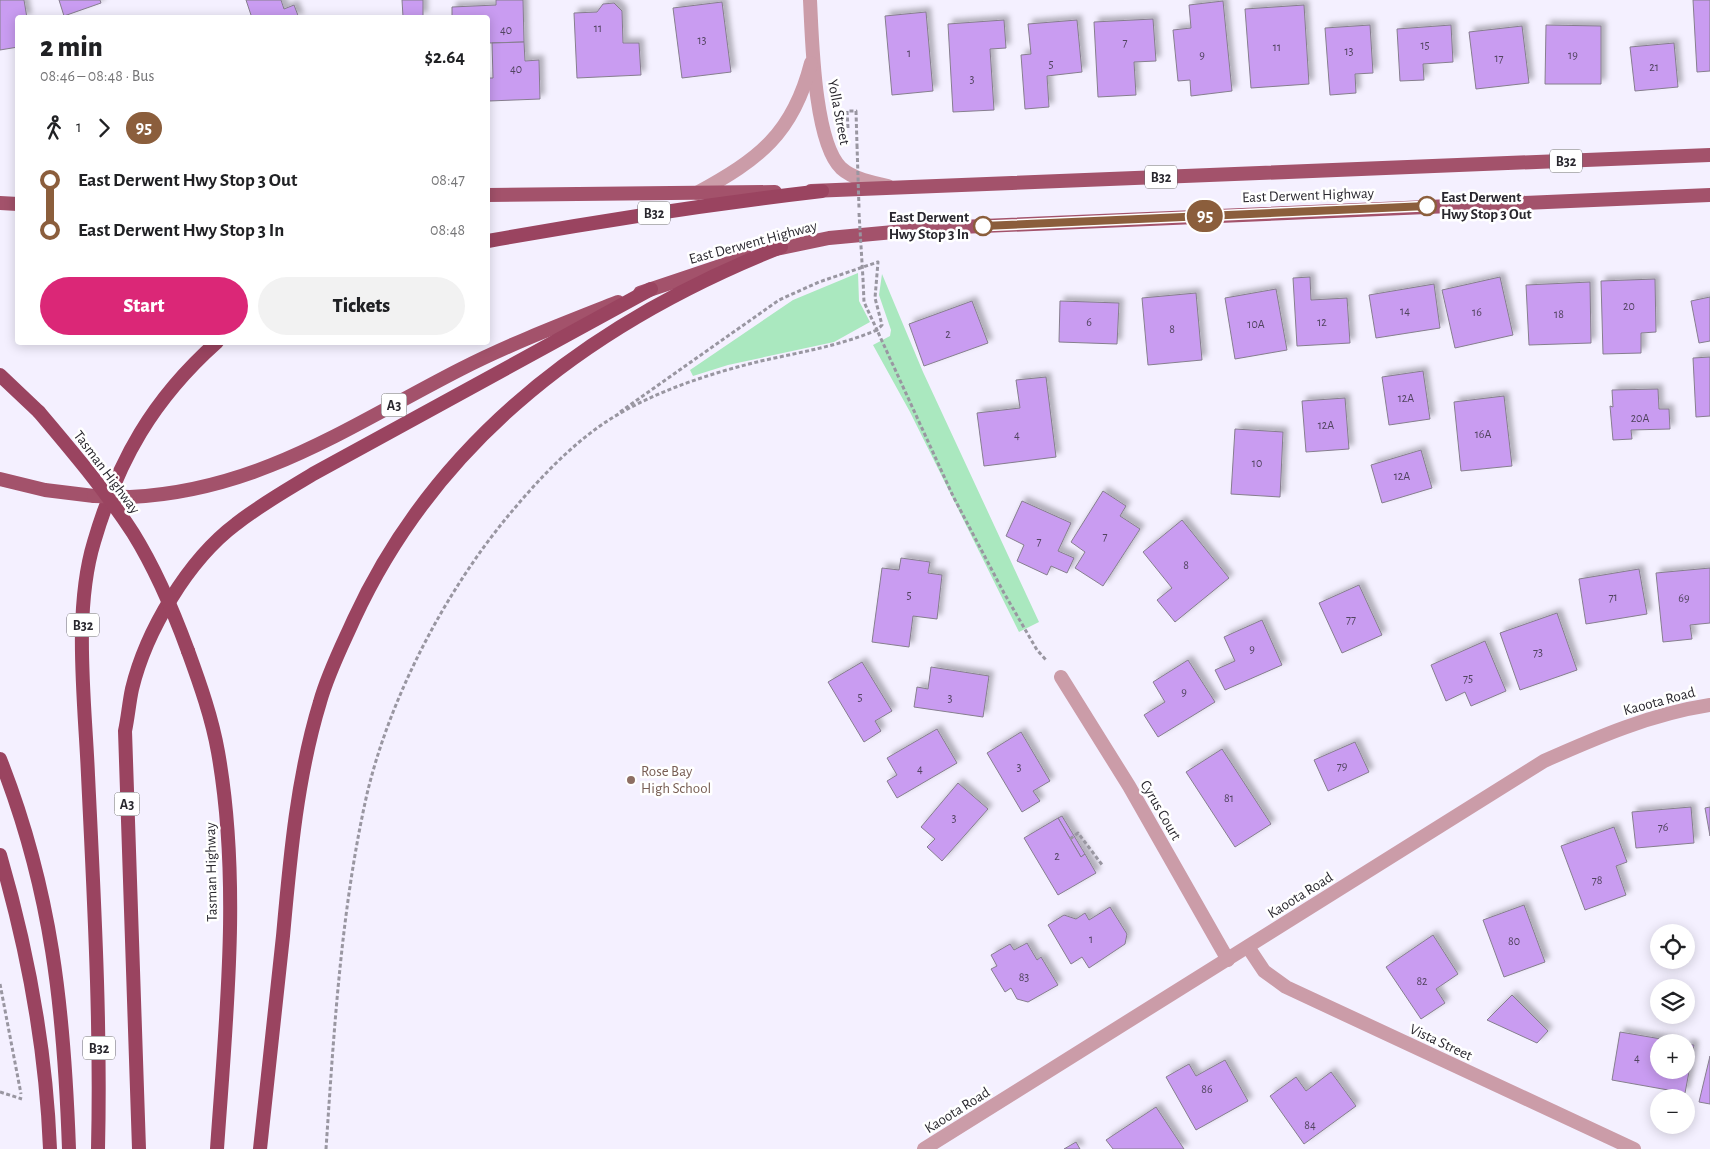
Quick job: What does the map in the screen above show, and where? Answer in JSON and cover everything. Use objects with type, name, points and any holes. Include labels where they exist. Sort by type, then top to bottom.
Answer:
[{"type":"highway","name":"B32","points":[[490,241],[601,221],[739,200],[822,191]]},
{"type":"highway","points":[[260,1149],[286,898],[295,825],[307,756],[320,702],[334,663],[364,598],[395,541],[431,491],[466,450],[528,392],[610,334],[660,303],[728,268],[781,247]]},
{"type":"highway","name":"A3","points":[[139,1149],[125,764],[126,731],[132,688],[148,643],[172,595],[213,545],[234,525],[262,506],[313,474],[651,289]]},
{"type":"highway","name":"B32","points":[[98,1149],[98,1012],[84,676],[86,586],[94,543],[123,464],[142,427],[190,366],[214,345]]},
{"type":"highway","name":"Tasman Highway","points":[[0,375],[39,412],[101,488],[133,534],[159,580],[188,651],[206,704],[218,751],[228,844],[230,907],[217,1149]]},
{"type":"highway","points":[[0,760],[28,836],[43,896],[54,956],[61,1008],[69,1149]]},
{"type":"highway","points":[[0,855],[20,931],[35,1004],[44,1068],[50,1149]]},
{"type":"main road","name":"East Derwent Highway","points":[[490,195],[822,191],[1710,155]]},
{"type":"main road","name":"East Derwent Highway","points":[[0,479],[45,490],[94,496],[130,497],[187,491],[258,471],[337,437],[417,391],[508,346],[651,289],[727,262],[781,247],[829,238],[937,228],[1710,195]]},
{"type":"main road","points":[[0,203],[15,204]]},
{"type":"street","name":"Yolla Street","points":[[810,0],[812,57],[828,150],[843,170],[856,177],[900,188]]},
{"type":"street","name":"Yolla Street","points":[[697,193],[748,163],[765,149],[782,130],[805,85],[812,57]]},
{"type":"street","name":"Cyrus Court","points":[[1061,677],[1129,786],[1228,960]]},
{"type":"street","name":"Kaoota Road","points":[[924,1149],[1544,761],[1614,730],[1678,710],[1710,705]]},
{"type":"street","name":"Vista Street","points":[[1248,947],[1264,971],[1286,987],[1634,1149]]},
{"type":"path","points":[[848,133],[847,111],[856,111],[859,208]]},
{"type":"path","points":[[860,213],[864,299],[877,330],[953,496],[1004,593],[1036,650],[1061,677]]},
{"type":"path","points":[[326,1149],[333,1051],[352,866],[368,791],[393,712],[449,598],[489,538],[556,464],[612,418],[780,300],[819,282],[878,262],[875,298],[882,325],[877,330],[848,342],[707,375],[612,418]]},
{"type":"path","points":[[1070,838],[1078,834],[1102,866]]},
{"type":"path","points":[[0,984],[23,1108]]},
{"type":"path","points":[[0,1092],[22,1099]]},
{"type":"green space","points":[[858,273],[859,301],[870,322],[834,342],[728,365],[693,376],[690,370],[793,300]]},
{"type":"green space","points":[[882,274],[923,372],[1039,622],[1019,632],[910,412],[873,345],[890,336],[891,330],[879,295]]},
{"type":"building","points":[[0,0],[24,0],[26,15],[15,15],[15,48],[0,50]]},
{"type":"building","points":[[59,0],[100,0],[101,3],[64,15]]},
{"type":"building","points":[[246,0],[281,0],[284,9],[294,5],[298,15],[251,15]]},
{"type":"building","points":[[402,0],[423,0],[423,15],[403,15]]},
{"type":"building","points":[[496,0],[523,0],[524,42],[490,43],[490,15],[452,15],[452,7],[496,5]]},
{"type":"building","points":[[1693,0],[1710,0],[1710,71],[1697,72]]},
{"type":"building","points":[[1223,1],[1232,91],[1191,96],[1190,80],[1178,81],[1173,30],[1191,28],[1189,5]]},
{"type":"building","points":[[722,2],[731,72],[682,78],[673,8]]},
{"type":"building","points":[[614,3],[622,11],[623,43],[639,43],[641,75],[577,78],[574,13],[597,12],[603,4]]},
{"type":"building","points":[[1304,5],[1309,84],[1251,88],[1245,9]]},
{"type":"building","points":[[926,12],[933,91],[892,95],[885,16]]},
{"type":"building","points":[[1153,19],[1156,61],[1134,62],[1136,95],[1098,97],[1094,22]]},
{"type":"building","points":[[1004,20],[1006,48],[990,49],[994,110],[953,112],[948,24]]},
{"type":"building","points":[[1077,20],[1082,72],[1047,76],[1049,107],[1025,109],[1021,55],[1031,54],[1028,24]]},
{"type":"building","points":[[1370,25],[1373,73],[1355,74],[1356,93],[1330,95],[1325,28]]},
{"type":"building","points":[[1451,25],[1453,62],[1423,64],[1424,80],[1400,81],[1397,29]]},
{"type":"building","points":[[1546,25],[1601,26],[1601,84],[1545,84]]},
{"type":"building","points":[[1522,26],[1529,83],[1476,89],[1469,32]]},
{"type":"building","points":[[524,42],[525,61],[539,60],[540,99],[490,101],[490,78],[493,78],[492,43]]},
{"type":"building","points":[[1674,43],[1678,87],[1635,91],[1630,47]]},
{"type":"building","points":[[1310,277],[1311,300],[1347,298],[1350,343],[1297,346],[1293,278]]},
{"type":"building","points":[[1500,277],[1513,335],[1455,348],[1442,290]]},
{"type":"building","points":[[1655,279],[1656,332],[1641,333],[1641,353],[1603,354],[1601,281]]},
{"type":"building","points":[[1590,282],[1591,343],[1529,345],[1526,285]]},
{"type":"building","points":[[1434,284],[1440,328],[1376,338],[1369,295]]},
{"type":"building","points":[[1276,289],[1287,350],[1235,359],[1225,298]]},
{"type":"building","points":[[1196,293],[1202,360],[1148,365],[1142,298]]},
{"type":"building","points":[[1710,297],[1710,341],[1699,343],[1691,301]]},
{"type":"building","points":[[972,301],[988,343],[924,366],[909,324]]},
{"type":"building","points":[[1060,301],[1119,303],[1117,344],[1059,342]]},
{"type":"building","points":[[1710,357],[1710,416],[1696,417],[1693,358]]},
{"type":"building","points":[[1423,371],[1430,419],[1389,425],[1382,377]]},
{"type":"building","points":[[1046,377],[1056,457],[984,466],[977,413],[1020,408],[1016,380]]},
{"type":"building","points":[[1658,389],[1659,409],[1669,409],[1670,429],[1631,430],[1632,439],[1613,440],[1610,406],[1613,407],[1612,390]]},
{"type":"building","points":[[1504,396],[1512,466],[1461,471],[1454,402]]},
{"type":"building","points":[[1345,398],[1349,449],[1306,452],[1302,401]]},
{"type":"building","points":[[1235,429],[1283,432],[1280,497],[1231,494]]},
{"type":"building","points":[[1421,450],[1432,488],[1382,503],[1371,465]]},
{"type":"building","points":[[1103,491],[1126,506],[1120,516],[1140,529],[1103,586],[1075,568],[1085,552],[1071,542]]},
{"type":"building","points":[[1022,501],[1071,523],[1058,551],[1074,558],[1067,573],[1051,566],[1047,575],[1017,561],[1024,545],[1006,536]]},
{"type":"building","points":[[1182,520],[1229,578],[1175,622],[1157,600],[1172,588],[1143,552]]},
{"type":"building","points":[[901,558],[930,562],[928,573],[942,575],[937,619],[913,616],[909,647],[872,642],[882,568],[899,570]]},
{"type":"building","points":[[1710,568],[1710,623],[1690,625],[1692,639],[1663,642],[1656,573]]},
{"type":"building","points":[[1639,569],[1647,614],[1586,624],[1579,579]]},
{"type":"building","points":[[1359,585],[1382,635],[1342,653],[1319,603]]},
{"type":"building","points":[[1557,613],[1577,670],[1520,690],[1500,633]]},
{"type":"building","points":[[1262,620],[1282,665],[1225,690],[1215,670],[1235,661],[1224,637]]},
{"type":"building","points":[[1485,641],[1506,691],[1471,706],[1465,692],[1446,701],[1431,665]]},
{"type":"building","points":[[1188,660],[1215,702],[1158,737],[1144,715],[1165,702],[1153,682]]},
{"type":"building","points":[[862,662],[892,711],[875,721],[881,731],[864,742],[828,682]]},
{"type":"building","points":[[931,667],[989,676],[983,717],[914,707],[917,687],[928,689]]},
{"type":"building","points":[[937,729],[957,763],[897,798],[887,781],[897,775],[887,758]]},
{"type":"building","points":[[1021,732],[1050,781],[1033,791],[1040,801],[1022,812],[987,753]]},
{"type":"building","points":[[1355,742],[1369,772],[1328,791],[1314,760]]},
{"type":"building","points":[[1222,749],[1271,824],[1235,847],[1186,772]]},
{"type":"building","points":[[958,783],[988,809],[942,861],[927,847],[935,839],[921,827]]},
{"type":"building","points":[[1691,807],[1694,843],[1636,848],[1632,812]]},
{"type":"building","points":[[1710,807],[1710,836],[1705,808]]},
{"type":"building","points":[[1062,816],[1085,854],[1081,857],[1058,818]]},
{"type":"building","points":[[1058,818],[1081,857],[1085,854],[1096,873],[1058,895],[1024,838]]},
{"type":"building","points":[[1614,827],[1627,862],[1616,866],[1626,895],[1585,910],[1561,846]]},
{"type":"building","points":[[1524,905],[1545,962],[1504,977],[1483,920]]},
{"type":"building","points":[[1110,907],[1127,934],[1125,944],[1089,968],[1082,957],[1071,964],[1048,925],[1064,915],[1076,919],[1085,913],[1089,920]]},
{"type":"building","points":[[1433,935],[1458,974],[1436,989],[1445,1003],[1421,1019],[1386,967]]},
{"type":"building","points":[[1027,943],[1037,960],[1041,957],[1058,985],[1028,1002],[1017,999],[1011,988],[1005,992],[991,969],[997,966],[991,955],[1010,944],[1014,950]]},
{"type":"building","points":[[1512,995],[1548,1031],[1537,1043],[1487,1020]]},
{"type":"building","points":[[1620,1032],[1650,1037],[1650,1079],[1688,1079],[1686,1089],[1663,1089],[1612,1080]]},
{"type":"building","points":[[1710,1056],[1710,1104],[1699,1102]]},
{"type":"building","points":[[1225,1060],[1248,1101],[1196,1130],[1166,1077],[1189,1064],[1196,1076]]},
{"type":"building","points":[[1331,1072],[1356,1106],[1304,1144],[1270,1096],[1296,1077],[1306,1091]]},
{"type":"building","points":[[1156,1107],[1184,1149],[1113,1149],[1106,1140]]},
{"type":"building","points":[[1076,1142],[1080,1149],[1064,1149]]},
{"type":"bus line","name":"95","points":[[983,226],[1427,206]]},
{"type":"place","name":"East Derwent Hwy Stop 3 Out","points":[[1427,206]]},
{"type":"place","name":"East Derwent Hwy Stop 3 In","points":[[983,226]]},
{"type":"place","name":"Rose Bay High School","points":[[631,780]]}]
